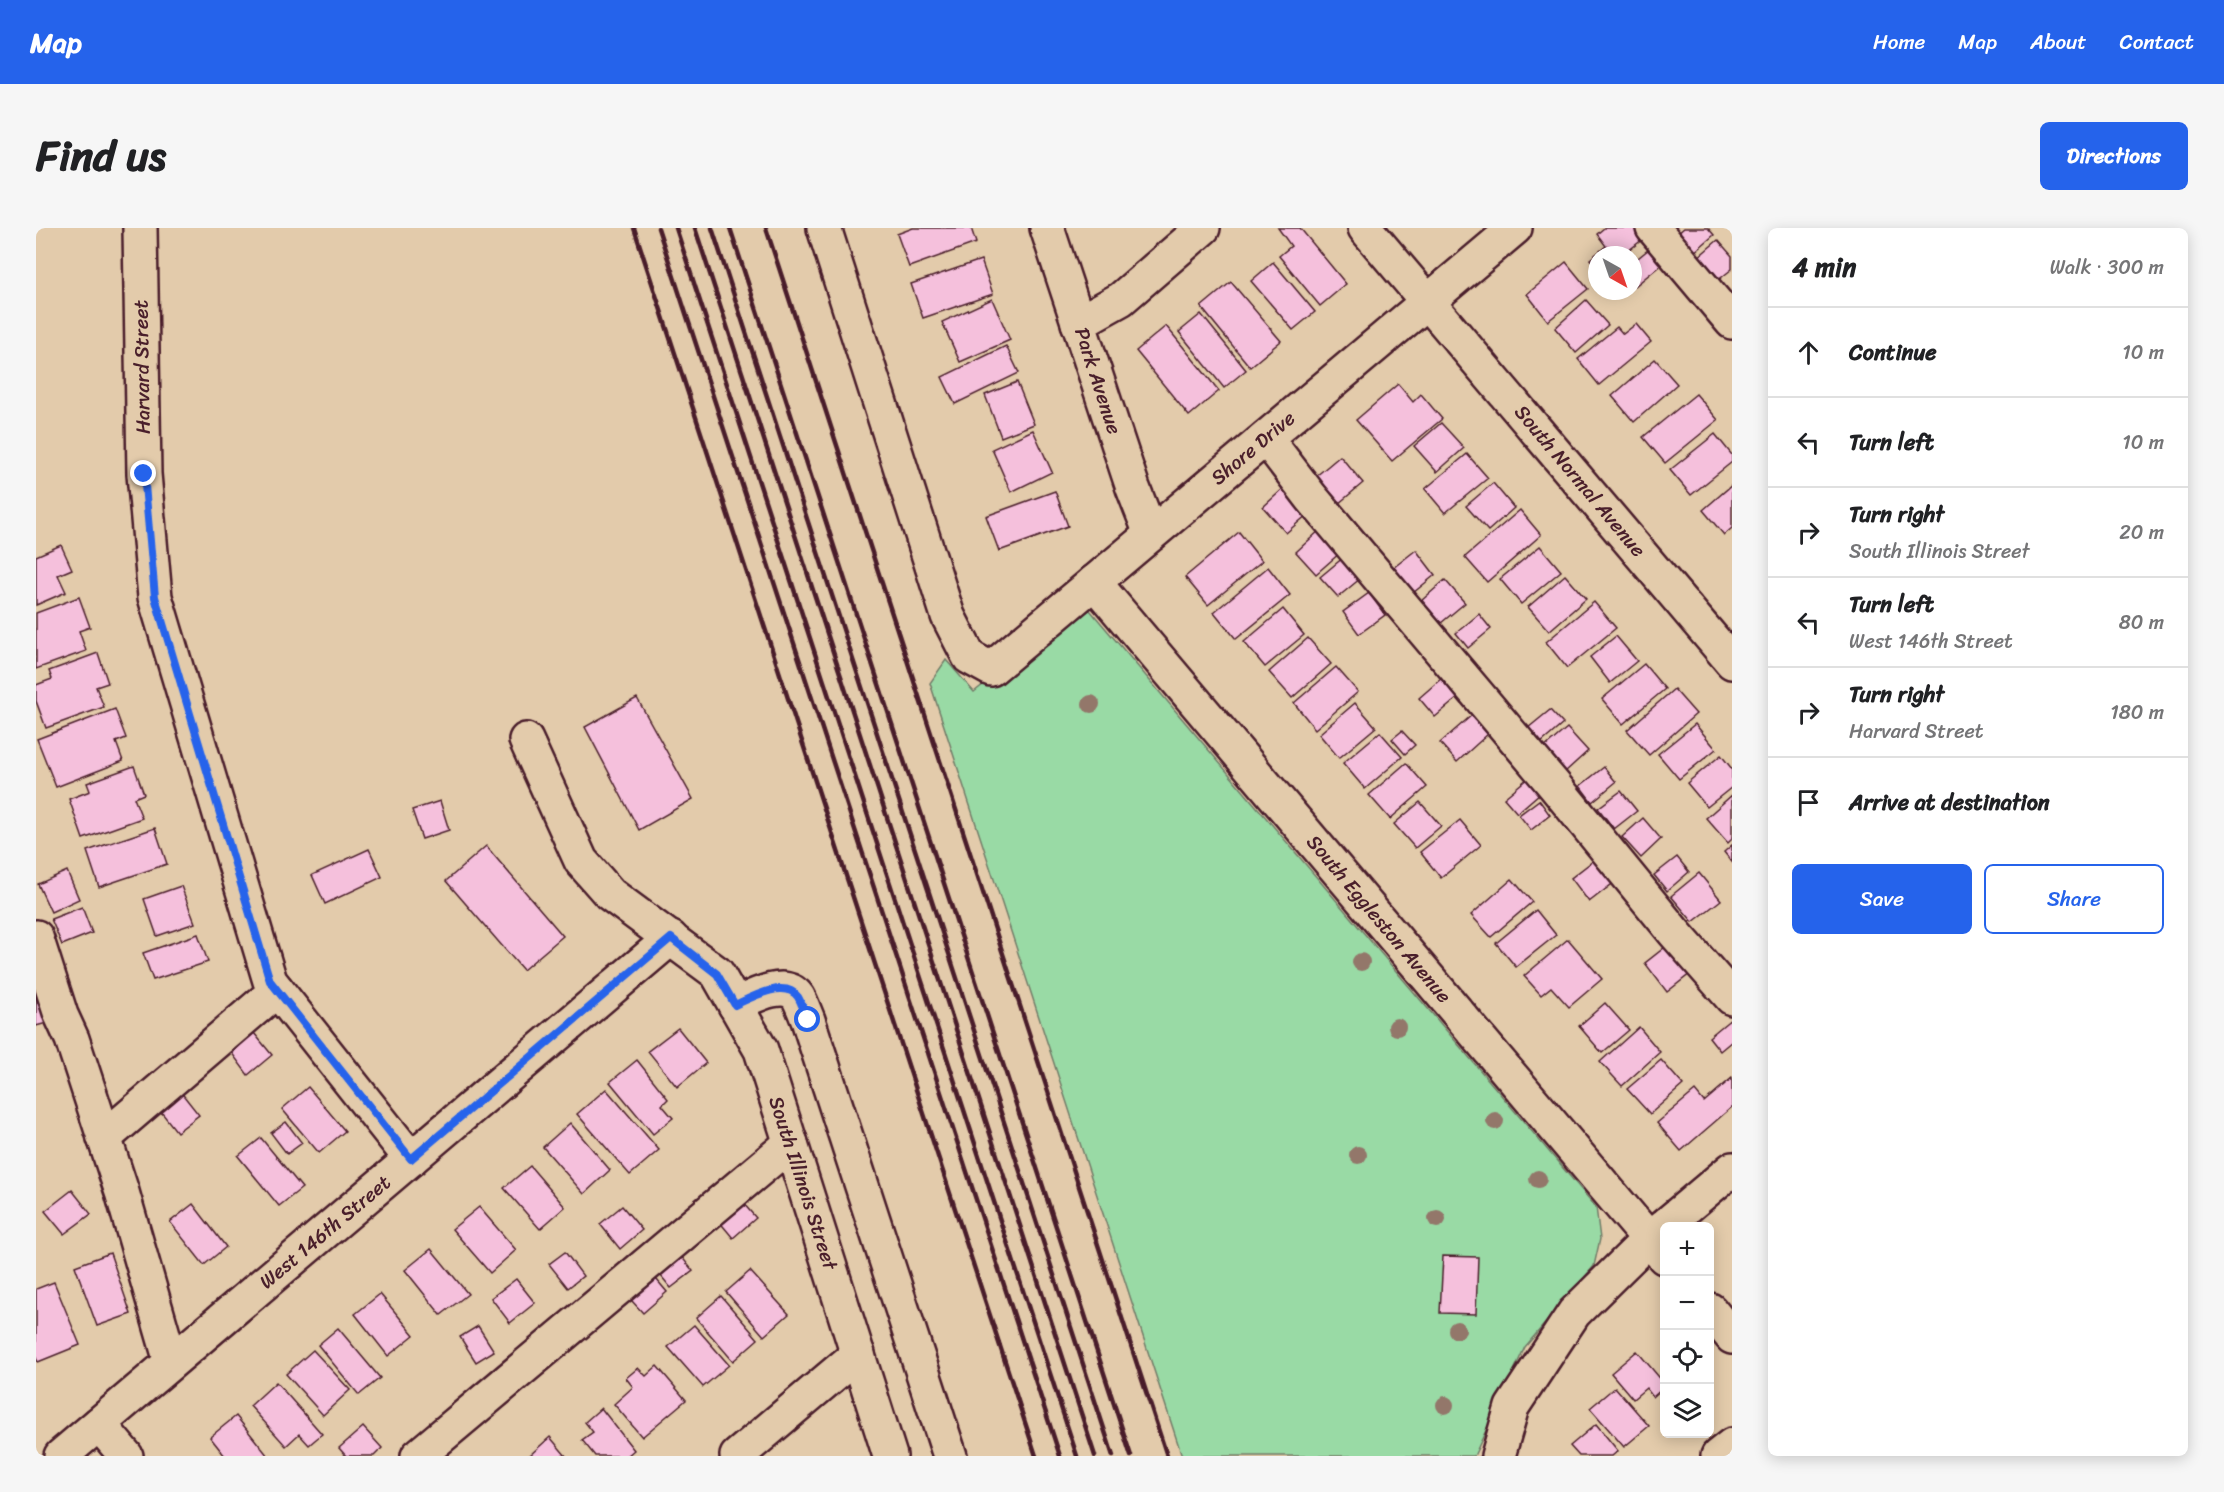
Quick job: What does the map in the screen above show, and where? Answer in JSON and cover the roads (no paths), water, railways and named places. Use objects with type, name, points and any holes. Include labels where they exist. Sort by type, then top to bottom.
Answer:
[{"type":"street","name":"Harvard Street","points":[[140,228],[144,474],[155,597],[270,981],[411,1159]]},
{"type":"street","name":"Shore Drive","points":[[824,228],[948,616],[969,657],[991,669],[1515,228]]},
{"type":"street","name":"Park Avenue","points":[[1047,228],[1133,488],[1151,534]]},
{"type":"street","points":[[1078,323],[1121,299],[1203,228]]},
{"type":"street","name":"South Normal Avenue","points":[[1365,228],[1732,662]]},
{"type":"street","points":[[1653,228],[1732,322]]},
{"type":"street","points":[[1266,438],[1311,497],[1554,785],[1674,932],[1732,998]]},
{"type":"street","name":"South Eggleston Avenue","points":[[1094,582],[1657,1248]]},
{"type":"street","name":"South Illinois Street","points":[[526,740],[581,861],[610,894],[717,974],[761,1050],[890,1456]]},
{"type":"street","points":[[36,937],[122,1192],[171,1362]]},
{"type":"street","name":"West 146th Street","points":[[61,1456],[671,938]]},
{"type":"street","points":[[735,1005],[766,991],[787,989],[797,995],[808,1020],[950,1456]]},
{"type":"street","points":[[104,1138],[277,990]]},
{"type":"street","points":[[418,1456],[791,1143]]},
{"type":"street","points":[[1498,1456],[1512,1407],[1574,1313],[1657,1248],[1732,1169]]},
{"type":"street","points":[[1714,1315],[1732,1337]]},
{"type":"street","points":[[737,1456],[858,1354]]},
{"type":"street","points":[[99,1424],[126,1456]]},
{"type":"street","points":[[1718,1456],[1732,1445]]},
{"type":"railway","points":[[634,228],[1036,1456]]},
{"type":"railway","points":[[658,228],[1060,1456]]},
{"type":"railway","points":[[676,228],[1077,1456]]},
{"type":"railway","points":[[695,228],[1095,1456]]},
{"type":"railway","points":[[712,228],[1113,1456]]},
{"type":"railway","points":[[730,228],[1131,1456]]},
{"type":"railway","points":[[766,228],[1167,1456]]}]
